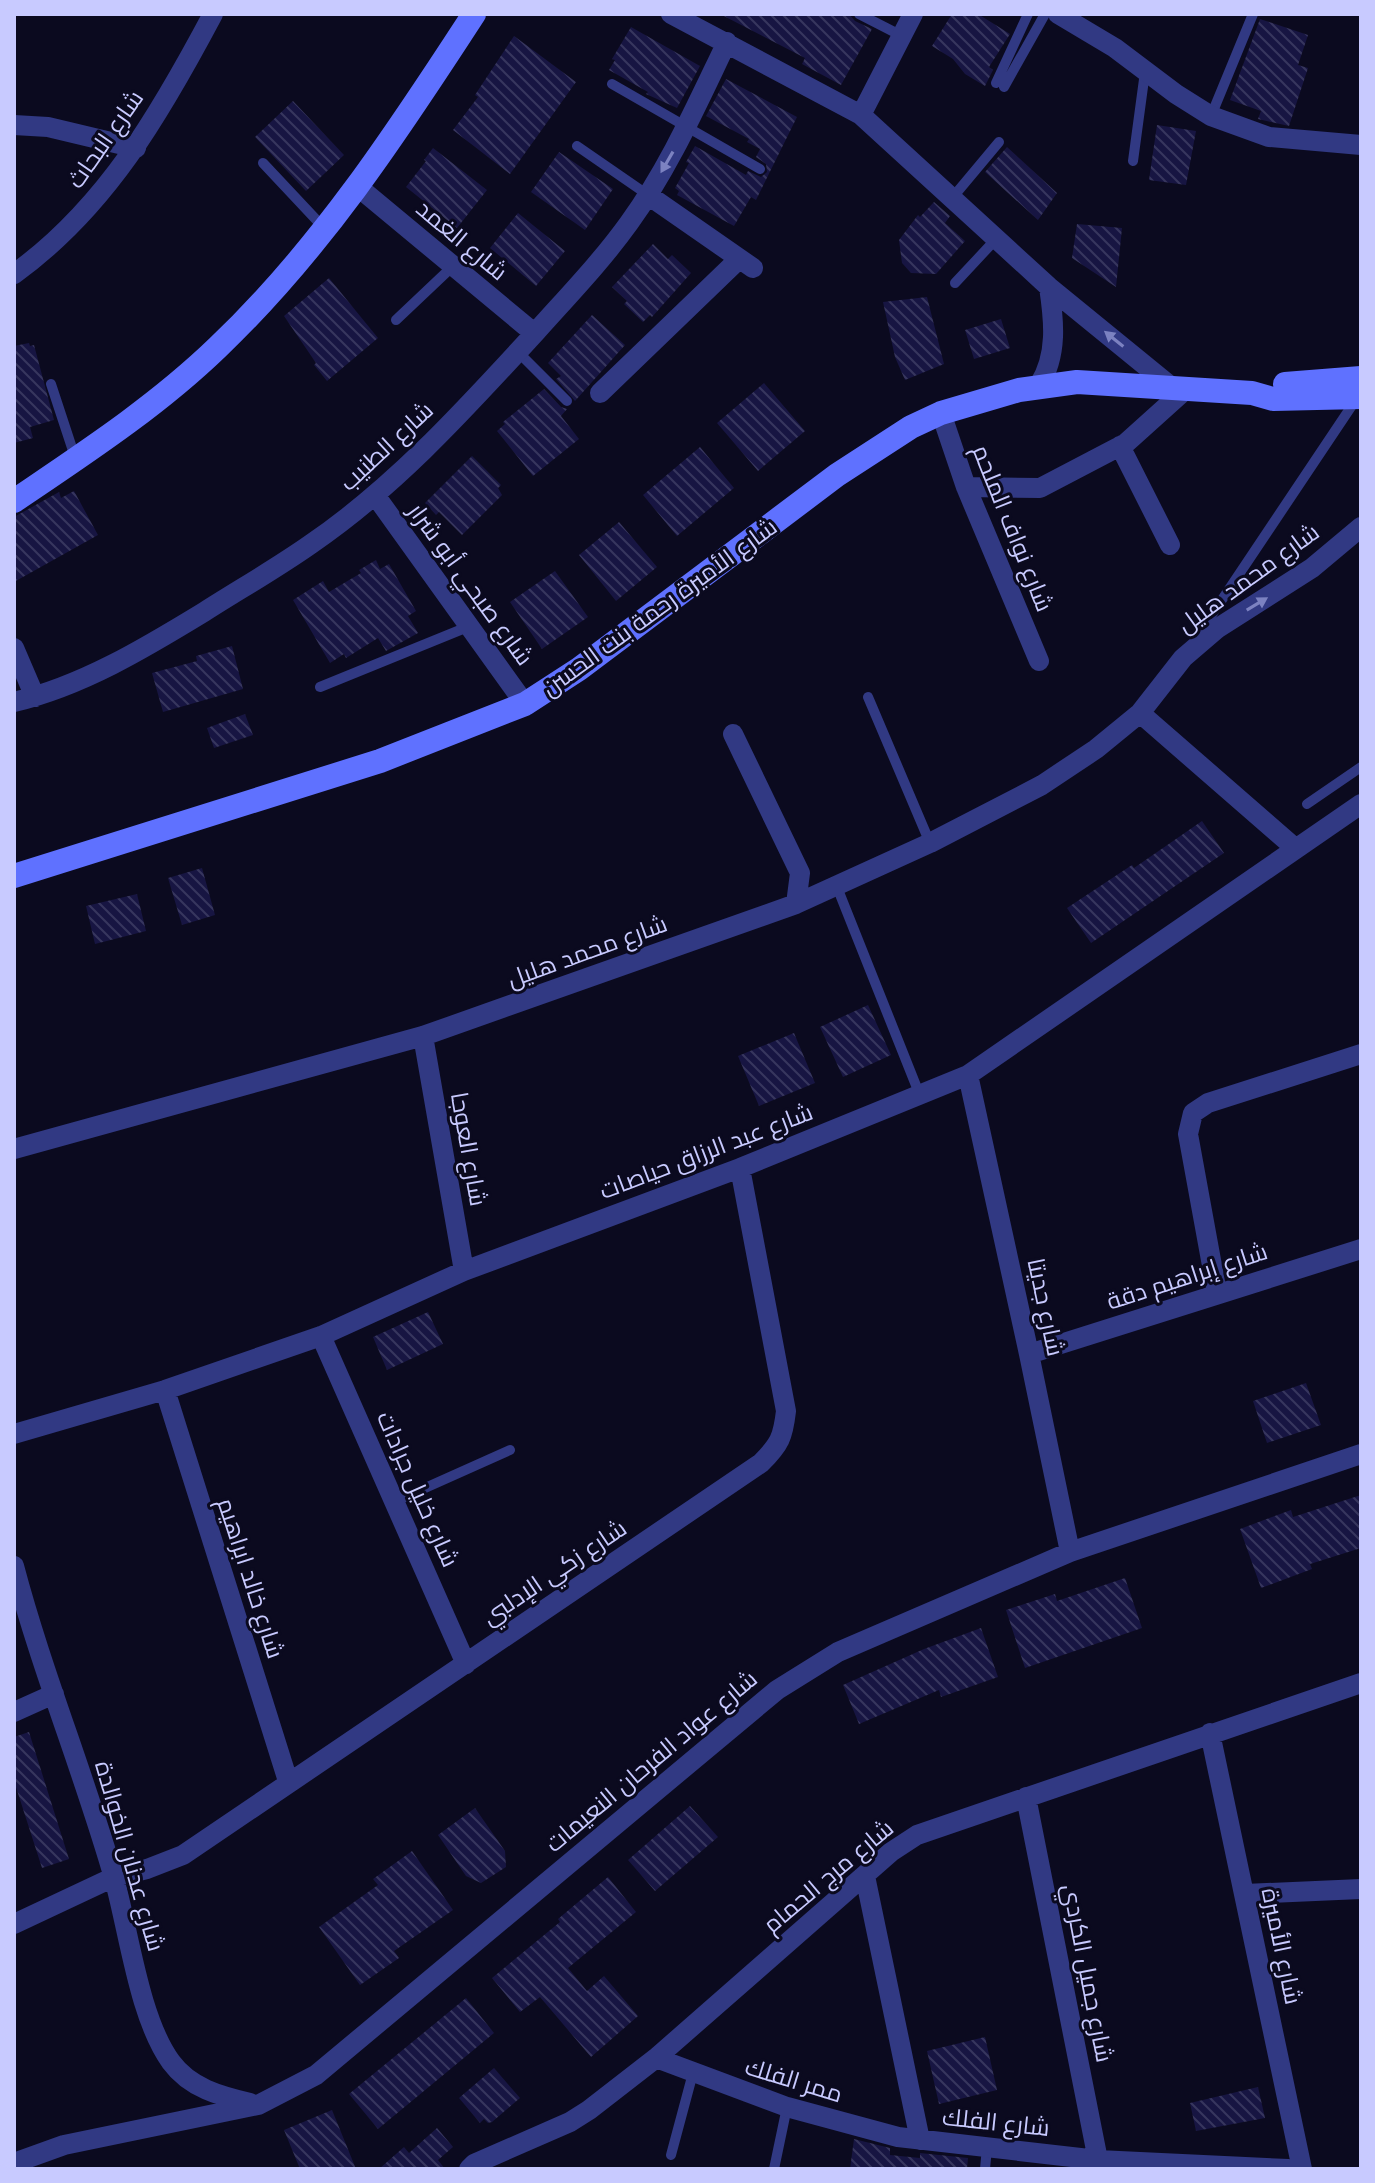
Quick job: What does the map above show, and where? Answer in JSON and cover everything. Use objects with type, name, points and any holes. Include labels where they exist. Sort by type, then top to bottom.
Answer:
[{"type":"street","name":"شارع البحاث","points":[[14,274],[74,224],[108,187],[136,148],[213,14]]},
{"type":"street","points":[[14,501],[150,407],[218,347],[268,295],[357,186],[474,14]]},
{"type":"street","points":[[671,14],[861,115],[1049,287],[1180,389],[1120,446],[1040,488],[966,487]]},
{"type":"street","points":[[861,115],[913,14]]},
{"type":"street","points":[[1058,14],[1115,48],[1211,116],[1269,137],[1361,145]]},
{"type":"street","name":"شارع الطنيب","points":[[14,702],[35,697],[100,671],[157,641],[312,544],[411,463],[518,352],[605,255],[648,195],[727,42]]},
{"type":"street","points":[[14,125],[48,127],[136,148]]},
{"type":"street","name":"شارع الغمد","points":[[357,186],[534,333]]},
{"type":"street","points":[[600,393],[746,264],[648,195]]},
{"type":"street","points":[[1039,385],[1047,373],[1053,351],[1049,287]]},
{"type":"street","name":"شارع الأميرة رحمة بنت الحسن","points":[[14,876],[380,761],[525,704],[579,669],[837,475],[911,427],[941,413],[1039,385],[1077,382],[1252,393],[1273,399],[1360,391]]},
{"type":"street","name":"شارع نواف الملحم","points":[[941,413],[966,487],[1039,661]]},
{"type":"street","points":[[1120,446],[1170,545]]},
{"type":"street","name":"شارع صبحي أبو شرار","points":[[375,495],[525,704]]},
{"type":"street","name":"شارع محمد هليل","points":[[14,1149],[423,1036],[837,887],[1042,785],[1096,749],[1140,713],[1183,658],[1218,628],[1312,568],[1361,527]]},
{"type":"street","points":[[14,648],[35,697]]},
{"type":"street","points":[[1140,713],[1295,848]]},
{"type":"street","points":[[733,734],[800,873],[796,904]]},
{"type":"street","name":"شارع عبد الرزاق حياصات","points":[[14,1434],[165,1390],[321,1336],[464,1271],[740,1168],[968,1075],[1361,804]]},
{"type":"street","name":"شارع العوجا","points":[[423,1036],[464,1271]]},
{"type":"street","points":[[1217,1293],[1188,1134],[1193,1113],[1208,1103],[1361,1054]]},
{"type":"street","name":"شارع جديتا","points":[[968,1075],[1070,1552]]},
{"type":"street","name":"شارع زكي الإدلبي","points":[[14,1924],[114,1877],[147,1869],[183,1855],[761,1463],[775,1449],[783,1435],[786,1411],[740,1168]]},
{"type":"street","name":"شارع إبراهيم دقة","points":[[1029,1354],[1361,1249]]},
{"type":"street","name":"شارع خليل جرادات","points":[[321,1336],[466,1664]]},
{"type":"street","name":"شارع خالد ابراهيم","points":[[165,1390],[288,1781]]},
{"type":"street","name":"شارع عواد الفرحان النعيمات","points":[[14,2163],[64,2145],[258,2105],[316,2075],[777,1690],[838,1652],[1070,1552],[1361,1454]]},
{"type":"street","name":"شارع عدنان الخوالدة","points":[[14,1566],[114,1877],[144,1999],[160,2046],[173,2065],[204,2089],[258,2105]]},
{"type":"street","name":"شارع مرج الحمام","points":[[469,2169],[481,2160],[570,2122],[656,2058],[891,1852],[917,1835],[1361,1683]]},
{"type":"street","points":[[14,1712],[54,1694]]},
{"type":"street","name":"شارع الأميرة","points":[[1210,1733],[1302,2169]]},
{"type":"street","name":"شارع جميل الكردي","points":[[1026,1797],[1098,2160]]},
{"type":"street","name":"شارع الفلك","points":[[865,1876],[920,2140],[987,2147],[1050,2161],[1098,2160],[1288,2169]]},
{"type":"street","points":[[1245,1894],[1361,1889]]},
{"type":"street","name":"ممر الفلك","points":[[656,2058],[787,2107],[879,2133],[920,2140]]},
{"type":"lane","points":[[859,14],[902,36]]},
{"type":"lane","points":[[1028,14],[1000,85],[1045,14]]},
{"type":"lane","points":[[1211,116],[1253,14]]},
{"type":"lane","points":[[1133,161],[1145,72]]},
{"type":"lane","points":[[612,84],[760,169]]},
{"type":"lane","points":[[953,197],[999,142]]},
{"type":"lane","points":[[577,146],[648,195]]},
{"type":"lane","points":[[263,163],[324,228]]},
{"type":"lane","points":[[955,283],[997,238]]},
{"type":"lane","points":[[396,320],[452,267]]},
{"type":"lane","points":[[518,352],[567,401]]},
{"type":"lane","points":[[51,384],[76,459]]},
{"type":"lane","points":[[1183,658],[1360,391]]},
{"type":"lane","points":[[320,687],[470,626]]},
{"type":"lane","points":[[868,697],[930,843]]},
{"type":"lane","points":[[1307,804],[1361,767]]},
{"type":"lane","points":[[837,887],[919,1093]]},
{"type":"lane","points":[[396,1501],[510,1450]]},
{"type":"lane","points":[[671,2155],[693,2073]]},
{"type":"lane","points":[[774,2169],[787,2107]]},
{"type":"lane","points":[[985,2169],[987,2147]]},
{"type":"building","points":[[720,14],[849,14],[855,21],[872,29],[841,85],[802,64],[805,58]]},
{"type":"building","points":[[952,14],[978,14],[1010,34],[989,67],[993,70],[985,86],[965,74],[953,59],[932,46]]},
{"type":"building","points":[[1260,19],[1308,35],[1298,65],[1308,68],[1289,126],[1258,119],[1261,111],[1230,100]]},
{"type":"building","points":[[631,27],[700,66],[677,108],[646,94],[648,92],[609,70]]},
{"type":"building","points":[[514,36],[576,82],[510,174],[453,130],[478,97],[475,95]]},
{"type":"building","points":[[726,79],[797,117],[756,200],[751,197],[734,226],[677,195],[679,191],[675,188],[695,146],[746,175],[748,171],[761,177],[767,172],[766,164],[756,157],[760,149],[747,142],[749,139],[706,116]]},
{"type":"building","points":[[293,101],[344,155],[306,191],[255,137]]},
{"type":"building","points":[[1157,125],[1196,131],[1186,185],[1149,180]]},
{"type":"building","points":[[1007,147],[1057,193],[1038,220],[985,172]]},
{"type":"building","points":[[433,148],[487,190],[457,228],[406,187]]},
{"type":"building","points":[[559,152],[613,189],[585,230],[531,192]]},
{"type":"building","points":[[934,202],[950,216],[945,223],[965,241],[936,274],[911,273],[902,263],[899,240],[918,215],[920,217]]},
{"type":"building","points":[[518,213],[565,251],[536,286],[490,248]]},
{"type":"building","points":[[1077,224],[1122,228],[1116,287],[1072,258]]},
{"type":"building","points":[[653,244],[668,259],[672,255],[691,273],[652,317],[650,315],[643,322],[612,287]]},
{"type":"building","points":[[329,278],[378,338],[327,381],[284,316]]},
{"type":"building","points":[[927,297],[944,364],[905,380],[895,357],[883,302]]},
{"type":"building","points":[[592,315],[625,345],[575,401],[556,379],[561,376],[548,363]]},
{"type":"building","points":[[1001,319],[1010,348],[974,359],[965,330]]},
{"type":"building","points":[[29,343],[30,346],[34,345],[54,420],[30,427],[33,438],[14,443],[14,346]]},
{"type":"building","points":[[764,383],[805,431],[758,471],[717,423]]},
{"type":"building","points":[[544,389],[561,407],[567,409],[561,416],[579,439],[533,476],[497,431],[505,424],[503,422]]},
{"type":"building","points":[[700,447],[734,488],[677,536],[643,495]]},
{"type":"building","points":[[472,456],[501,485],[498,488],[502,495],[462,535],[425,503]]},
{"type":"building","points":[[74,491],[98,535],[14,582],[14,517],[59,492],[61,498]]},
{"type":"building","points":[[619,522],[657,567],[616,601],[579,555]]},
{"type":"building","points":[[376,560],[380,569],[389,564],[416,611],[408,616],[418,633],[386,651],[378,638],[346,658],[344,654],[330,663],[293,600],[323,581],[329,592]]},
{"type":"building","points":[[555,571],[588,617],[542,649],[510,602]]},
{"type":"building","points":[[232,646],[243,689],[163,712],[152,673],[197,661],[196,656]]},
{"type":"building","points":[[245,714],[253,735],[214,748],[207,728]]},
{"type":"building","points":[[1202,821],[1224,853],[1091,943],[1067,908],[1132,865],[1134,868]]},
{"type":"building","points":[[202,868],[215,915],[182,925],[168,878]]},
{"type":"building","points":[[137,894],[146,931],[95,944],[86,906]]},
{"type":"building","points":[[868,1005],[891,1055],[843,1077],[820,1027]]},
{"type":"building","points":[[794,1033],[815,1083],[759,1106],[738,1056]]},
{"type":"building","points":[[428,1312],[443,1344],[387,1370],[373,1337]]},
{"type":"building","points":[[1306,1383],[1321,1425],[1267,1443],[1253,1401]]},
{"type":"building","points":[[1361,1495],[1361,1548],[1310,1564],[1312,1569],[1261,1588],[1240,1529],[1291,1510],[1293,1517]]},
{"type":"building","points":[[1125,1578],[1142,1628],[1025,1668],[1006,1610],[1055,1594],[1057,1601]]},
{"type":"building","points":[[981,1628],[998,1677],[941,1697],[939,1690],[859,1724],[843,1685]]},
{"type":"building","points":[[29,1732],[69,1859],[42,1868],[14,1781],[14,1737]]},
{"type":"building","points":[[690,1806],[718,1837],[655,1891],[628,1860]]},
{"type":"building","points":[[475,1808],[505,1851],[506,1867],[481,1883],[466,1876],[438,1835]]},
{"type":"building","points":[[412,1851],[453,1910],[394,1951],[399,1958],[360,1985],[319,1927],[378,1885],[373,1879]]},
{"type":"building","points":[[608,1877],[636,1912],[568,1968],[587,1991],[604,1976],[638,2016],[591,2057],[540,1997],[520,2012],[492,1978],[560,1922],[558,1919]]},
{"type":"building","points":[[466,1998],[494,2033],[378,2129],[349,2094]]},
{"type":"building","points":[[985,2037],[997,2090],[939,2104],[927,2051]]},
{"type":"building","points":[[494,2068],[520,2098],[492,2122],[484,2119],[480,2123],[459,2098]]},
{"type":"building","points":[[1258,2087],[1265,2118],[1196,2131],[1190,2103]]},
{"type":"building","points":[[332,2110],[356,2169],[300,2169],[284,2130]]},
{"type":"building","points":[[437,2128],[453,2147],[438,2160],[445,2169],[379,2169],[404,2147],[409,2153]]},
{"type":"building","points":[[854,2139],[890,2148],[890,2155],[920,2158],[920,2153],[968,2158],[967,2169],[850,2169]]}]
